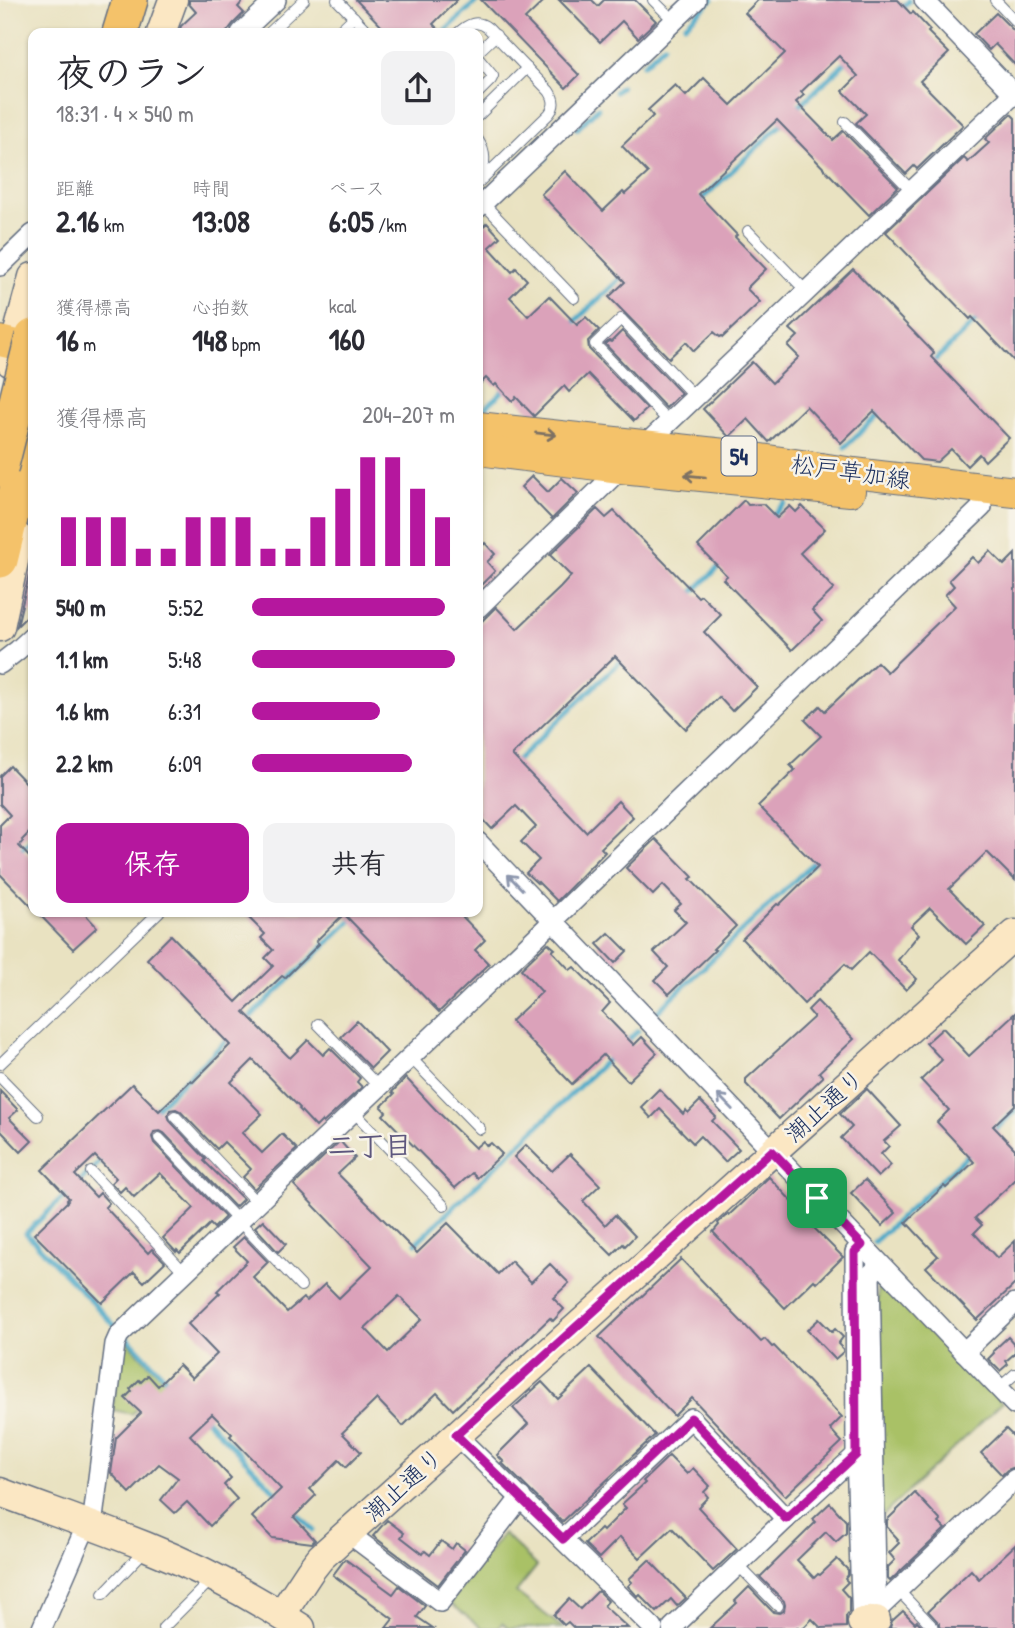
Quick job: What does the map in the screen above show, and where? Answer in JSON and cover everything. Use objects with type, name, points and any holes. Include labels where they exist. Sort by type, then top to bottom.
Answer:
[{"type":"highway","points":[[122,28],[130,0]]},
{"type":"highway","points":[[146,28],[154,0]]},
{"type":"highway","points":[[0,469],[17,361]]},
{"type":"highway","points":[[0,560],[28,445]]},
{"type":"main road","name":"松戸草加線","points":[[483,428],[779,461],[1005,494]]},
{"type":"main road","name":"松戸草加線","points":[[483,451],[621,468],[843,490],[1005,494]]},
{"type":"street","points":[[108,28],[118,0]]},
{"type":"street","points":[[163,28],[173,0]]},
{"type":"street","points":[[246,28],[276,0]]},
{"type":"street","points":[[483,203],[696,0]]},
{"type":"street","points":[[483,603],[1014,93],[924,0]]},
{"type":"street","points":[[0,266],[28,239]]},
{"type":"street","points":[[17,361],[28,303]]},
{"type":"street","points":[[0,515],[28,400]]},
{"type":"street","points":[[0,627],[28,494]]},
{"type":"street","points":[[42,1628],[89,1525],[115,1344],[119,1335],[1005,494]]},
{"type":"street","points":[[0,664],[28,641]]},
{"type":"street","points":[[483,847],[1015,1405]]},
{"type":"street","name":"潮止通り","points":[[0,1492],[148,1547],[213,1578],[286,1624],[310,1571],[321,1557],[1015,934]]},
{"type":"street","points":[[862,1245],[855,1252],[856,1455],[868,1623]]},
{"type":"street","points":[[868,1623],[870,1275],[880,1265]]},
{"type":"street","points":[[964,1352],[1015,1303]]},
{"type":"street","points":[[563,1539],[691,1418],[786,1519]]},
{"type":"street","points":[[456,1435],[653,1628]]},
{"type":"street","points":[[672,1628],[856,1455]]},
{"type":"street","points":[[868,1623],[898,1590],[1015,1479]]},
{"type":"street","points":[[348,1533],[440,1602],[521,1497]]},
{"type":"lane","points":[[274,28],[304,0]]},
{"type":"lane","points":[[337,0],[364,28]]},
{"type":"lane","points":[[653,0],[674,21]]},
{"type":"lane","points":[[995,0],[1015,21]]},
{"type":"lane","points":[[342,28],[354,17]]},
{"type":"lane","points":[[278,24],[282,28]]},
{"type":"lane","points":[[465,28],[470,24],[483,24],[553,96],[554,103],[549,114],[483,177]]},
{"type":"lane","points":[[483,47],[496,35]]},
{"type":"lane","points":[[483,64],[493,76],[483,88]]},
{"type":"lane","points":[[483,111],[527,68]]},
{"type":"lane","points":[[845,122],[912,191]]},
{"type":"lane","points":[[483,152],[483,170]]},
{"type":"lane","points":[[483,209],[574,298]]},
{"type":"lane","points":[[748,231],[807,292]]},
{"type":"lane","points":[[670,422],[595,344],[621,319],[695,398]]},
{"type":"lane","points":[[0,1064],[154,917]]},
{"type":"lane","points":[[318,1024],[379,1087]]},
{"type":"lane","points":[[410,1057],[480,1129]]},
{"type":"lane","points":[[0,1077],[38,1116]]},
{"type":"lane","points":[[353,1111],[444,1206]]},
{"type":"lane","points":[[174,1116],[257,1203]]},
{"type":"lane","points":[[159,1138],[301,1286]]},
{"type":"lane","points":[[91,1172],[184,1272]]},
{"type":"lane","points":[[999,1388],[1015,1374]]},
{"type":"lane","points":[[103,1594],[148,1547]]},
{"type":"lane","points":[[738,1565],[779,1606]]},
{"type":"lane","points":[[163,1628],[213,1578]]},
{"type":"lane","points":[[898,1590],[934,1628]]},
{"type":"green space","points":[[883,1279],[1002,1403],[880,1518],[878,1282]]},
{"type":"green space","points":[[124,1339],[166,1381],[132,1414],[112,1410]]},
{"type":"green space","points":[[503,1533],[537,1566],[516,1592],[563,1628],[508,1628],[502,1623],[498,1628],[482,1628],[450,1603]]},
{"type":"building","points":[[189,0],[244,0],[238,7],[244,13],[230,28],[180,28],[196,12]]},
{"type":"building","points":[[356,0],[457,0],[433,24],[437,28],[383,28]]},
{"type":"building","points":[[481,0],[545,0],[525,19],[579,75],[566,88]]},
{"type":"building","points":[[559,0],[592,0],[598,6],[604,0],[635,0],[656,21],[638,38],[622,21],[600,42]]},
{"type":"building","points":[[758,0],[898,0],[911,14],[913,12],[949,53],[920,81],[963,125],[917,169],[914,166],[906,174],[856,123],[866,114],[843,91],[858,76],[839,56],[801,92],[804,95],[796,102],[833,140],[843,131],[898,187],[869,215],[777,120],[698,194],[766,269],[747,289],[760,302],[723,337],[714,332],[694,351],[686,342],[669,358],[609,297],[625,282],[541,194],[565,171],[603,211],[623,192],[625,194],[648,173],[622,146],[653,116],[648,110],[675,85],[686,96],[704,78],[731,105],[785,53],[745,13]]},
{"type":"building","points":[[996,13],[1015,32],[1015,65],[995,44],[989,50],[974,34]]},
{"type":"building","points":[[1011,114],[1015,118],[1015,362],[886,232],[964,158],[968,162],[989,143],[985,139]]},
{"type":"building","points":[[487,223],[500,237],[489,247],[512,272],[516,268],[527,280],[510,297],[528,316],[549,296],[577,325],[586,317],[599,330],[588,341],[589,349],[647,409],[634,421],[588,374],[569,392],[564,386],[534,416],[516,397],[512,401],[496,384],[494,386],[486,378],[483,381],[483,227]]},
{"type":"building","points":[[853,269],[934,353],[931,357],[1009,438],[985,461],[979,454],[967,466],[951,449],[937,462],[921,460],[874,411],[841,443],[806,406],[769,442],[748,419],[729,437],[703,409],[752,362],[772,383],[799,357],[788,346],[798,336],[790,329]]},
{"type":"building","points":[[622,331],[681,393],[666,408],[605,344]]},
{"type":"building","points":[[532,476],[548,492],[562,478],[578,493],[552,519],[521,487]]},
{"type":"building","points":[[744,500],[748,505],[763,504],[777,518],[790,506],[796,512],[802,506],[825,529],[800,553],[834,589],[812,610],[822,621],[792,650],[723,579],[727,576],[698,546]]},
{"type":"building","points":[[597,509],[606,518],[614,511],[698,597],[701,595],[721,615],[704,632],[757,687],[732,711],[719,697],[686,729],[615,656],[512,755],[586,832],[618,801],[633,817],[601,848],[605,852],[557,901],[526,873],[539,860],[521,842],[536,827],[516,806],[492,829],[483,819],[483,620],[496,607],[517,629],[560,588],[571,576],[550,555]]},
{"type":"building","points":[[485,543],[495,554],[487,562],[495,571],[483,583]]},
{"type":"building","points":[[990,551],[1004,565],[1015,554],[1015,880],[987,852],[949,889],[985,926],[966,944],[930,908],[911,926],[919,934],[898,960],[917,979],[906,990],[869,952],[851,970],[845,964],[804,1004],[742,939],[818,867],[758,806],[795,770],[790,765],[821,736],[805,720],[820,706],[825,711],[877,662],[887,672],[955,606],[945,595],[954,586],[949,580],[972,557],[978,563]]},
{"type":"building","points":[[28,579],[28,615],[17,626]]},
{"type":"building","points":[[10,766],[28,785],[28,834],[19,846],[28,856],[28,903],[0,874],[0,825],[10,815],[0,804],[0,776]]},
{"type":"building","points":[[656,839],[736,926],[669,994],[655,980],[668,967],[654,952],[686,922],[674,910],[681,904],[663,885],[653,895],[626,868]]},
{"type":"building","points":[[42,917],[88,917],[97,927],[73,949]]},
{"type":"building","points":[[248,917],[341,917],[316,941],[319,944],[285,978],[282,976],[244,1012],[290,1058],[308,1040],[323,1055],[330,1048],[360,1078],[357,1082],[362,1087],[316,1127],[253,1060],[231,1082],[262,1114],[242,1133],[262,1153],[282,1134],[297,1149],[254,1189],[243,1177],[251,1169],[224,1142],[217,1149],[180,1111],[170,1110],[170,1121],[206,1159],[204,1161],[243,1199],[235,1207],[164,1133],[154,1132],[154,1143],[225,1217],[214,1228],[210,1224],[180,1253],[163,1238],[194,1208],[160,1173],[134,1197],[125,1187],[120,1192],[111,1183],[116,1178],[95,1156],[75,1175],[96,1197],[100,1193],[109,1203],[105,1207],[148,1253],[152,1249],[165,1262],[144,1282],[134,1272],[102,1303],[34,1234],[69,1198],[42,1170],[132,1084],[159,1111],[230,1045],[147,959],[171,935],[236,1002],[273,966],[265,958],[273,950],[261,938],[265,934]]},
{"type":"building","points":[[347,917],[463,917],[485,940],[475,950],[489,964],[439,1012]]},
{"type":"building","points":[[609,933],[627,951],[615,963],[597,944]]},
{"type":"building","points":[[548,943],[570,970],[574,967],[610,1003],[602,1012],[634,1045],[642,1037],[657,1053],[628,1081],[603,1055],[572,1084],[511,1021],[542,992],[521,969]]},
{"type":"building","points":[[817,1001],[854,1039],[819,1072],[823,1077],[779,1119],[746,1084],[746,1079],[814,1017],[808,1010]]},
{"type":"building","points":[[1015,1013],[1015,1105],[993,1126],[1015,1149],[1015,1180],[975,1218],[982,1225],[974,1233],[997,1258],[1015,1241],[1015,1284],[977,1320],[926,1267],[938,1256],[906,1222],[974,1162],[937,1122],[949,1110],[921,1080],[942,1060],[926,1043],[943,1028],[969,1056]]},
{"type":"building","points":[[357,1021],[387,1052],[371,1068],[341,1037]]},
{"type":"building","points":[[406,1078],[475,1148],[483,1141],[487,1146],[491,1143],[502,1154],[477,1178],[472,1173],[455,1188],[383,1115],[386,1112],[381,1107]]},
{"type":"building","points":[[659,1089],[683,1114],[686,1110],[688,1113],[700,1101],[716,1117],[712,1121],[739,1149],[725,1162],[700,1136],[693,1143],[660,1109],[651,1118],[641,1107]]},
{"type":"building","points":[[867,1089],[901,1126],[884,1141],[889,1146],[881,1154],[891,1165],[878,1177],[841,1138],[852,1127],[840,1114]]},
{"type":"building","points":[[0,1091],[18,1110],[9,1118],[32,1141],[21,1152],[0,1130]]},
{"type":"building","points":[[340,1141],[355,1158],[338,1174],[417,1253],[448,1223],[498,1274],[511,1261],[531,1282],[550,1264],[569,1283],[553,1298],[564,1309],[553,1321],[550,1318],[453,1410],[437,1393],[403,1426],[377,1399],[342,1433],[361,1452],[346,1467],[339,1460],[310,1489],[316,1495],[294,1517],[315,1540],[312,1543],[272,1538],[252,1517],[281,1489],[212,1414],[190,1435],[231,1478],[224,1485],[237,1499],[210,1526],[187,1502],[175,1513],[161,1500],[178,1478],[159,1464],[130,1493],[111,1473],[116,1438],[141,1413],[125,1398],[132,1391],[130,1389],[148,1375],[158,1386],[179,1365],[192,1378],[217,1354],[188,1324],[220,1293],[217,1291],[247,1261],[233,1247],[244,1237],[268,1262],[253,1277],[287,1312],[303,1298],[307,1301],[325,1284],[339,1298],[372,1266],[294,1185]],"holes":[[[399,1296],[422,1319],[388,1352],[365,1328]]]},
{"type":"building","points":[[526,1145],[552,1171],[570,1154],[600,1185],[583,1201],[605,1225],[615,1215],[635,1236],[612,1255],[514,1157]]},
{"type":"building","points":[[769,1177],[843,1257],[817,1283],[814,1280],[785,1308],[713,1232],[718,1223]]},
{"type":"building","points":[[865,1180],[896,1213],[882,1226],[851,1193]]},
{"type":"building","points":[[263,1220],[286,1244],[278,1252],[255,1227]]},
{"type":"building","points":[[681,1259],[761,1342],[765,1339],[774,1346],[842,1417],[830,1429],[842,1442],[785,1496],[692,1398],[674,1416],[599,1337]]},
{"type":"building","points":[[819,1319],[832,1332],[835,1329],[843,1337],[838,1344],[843,1352],[835,1359],[807,1330]]},
{"type":"building","points":[[1008,1337],[1015,1345],[1015,1353],[1000,1371],[988,1359]]},
{"type":"building","points":[[591,1368],[655,1435],[562,1522],[497,1455],[528,1424],[513,1408],[542,1382],[558,1399]]},
{"type":"building","points":[[1006,1429],[1015,1438],[1015,1467],[1002,1475],[981,1453]]},
{"type":"building","points":[[669,1456],[687,1474],[693,1468],[710,1486],[704,1492],[708,1497],[698,1507],[737,1549],[713,1571],[672,1528],[640,1558],[620,1537],[599,1558],[585,1544],[601,1529],[603,1531],[626,1508],[622,1504]]},
{"type":"building","points":[[915,1493],[945,1529],[890,1581],[888,1567],[895,1560],[889,1553],[899,1543],[887,1527],[887,1520]]},
{"type":"building","points":[[830,1503],[846,1521],[846,1533],[836,1542],[826,1532],[797,1560],[814,1578],[837,1559],[848,1570],[845,1579],[848,1582],[841,1589],[849,1598],[846,1627],[821,1628],[812,1619],[803,1628],[710,1628],[737,1603],[735,1601],[749,1587],[773,1612],[784,1611],[784,1601],[760,1577],[816,1522],[813,1519]]},
{"type":"building","points":[[387,1520],[404,1533],[401,1537],[423,1554],[425,1551],[430,1555],[441,1541],[452,1549],[456,1543],[465,1550],[438,1585],[373,1536]]},
{"type":"building","points":[[1015,1545],[1015,1628],[941,1628],[928,1611],[971,1570],[979,1579]]},
{"type":"building","points":[[345,1559],[393,1594],[399,1586],[425,1606],[417,1617],[433,1628],[386,1628],[393,1619],[333,1575]]},
{"type":"building","points":[[649,1560],[686,1598],[677,1606],[671,1599],[657,1612],[628,1586],[632,1582],[629,1579]]},
{"type":"building","points":[[598,1591],[608,1601],[604,1606],[628,1628],[574,1628],[568,1622],[564,1625],[554,1615],[569,1599],[580,1609]]},
{"type":"building","points":[[903,1611],[924,1628],[890,1628],[892,1621]]},
{"type":"waterway","points":[[448,28],[478,0]]},
{"type":"waterway","points":[[685,25],[712,0]]},
{"type":"waterway","points":[[899,11],[909,1]]},
{"type":"waterway","points":[[643,65],[664,45]]},
{"type":"waterway","points":[[795,110],[849,59]]},
{"type":"waterway","points":[[615,92],[621,87]]},
{"type":"waterway","points":[[577,129],[598,108]]},
{"type":"waterway","points":[[699,202],[786,120]]},
{"type":"waterway","points":[[540,163],[547,157]]},
{"type":"waterway","points":[[570,326],[624,275]]},
{"type":"waterway","points":[[931,364],[980,317]]},
{"type":"waterway","points":[[486,407],[508,386]]},
{"type":"waterway","points":[[845,447],[881,412]]},
{"type":"waterway","points":[[770,518],[785,503]]},
{"type":"waterway","points":[[689,596],[722,564]]},
{"type":"waterway","points":[[512,765],[624,658]]},
{"type":"waterway","points":[[18,853],[28,843]]},
{"type":"waterway","points":[[657,1012],[813,863]]},
{"type":"waterway","points":[[246,1021],[355,917]]},
{"type":"waterway","points":[[625,1043],[638,1031]]},
{"type":"waterway","points":[[153,1111],[229,1038]]},
{"type":"waterway","points":[[416,1243],[610,1057]]},
{"type":"waterway","points":[[992,1133],[1015,1111]]},
{"type":"waterway","points":[[874,1242],[971,1152]]},
{"type":"waterway","points":[[77,1184],[105,1157]]},
{"type":"waterway","points":[[70,1191],[26,1233],[117,1328]]},
{"type":"waterway","points":[[127,1337],[170,1383]]},
{"type":"waterway","points":[[202,1415],[280,1496]]},
{"type":"waterway","points":[[294,1511],[313,1530]]},
{"type":"district","name":"二丁目","points":[[370,1145]]},
{"type":"route","points":[[772,1151],[817,1198],[862,1245],[855,1252],[856,1455],[786,1519],[691,1418],[563,1539],[456,1435],[772,1151]]}]
